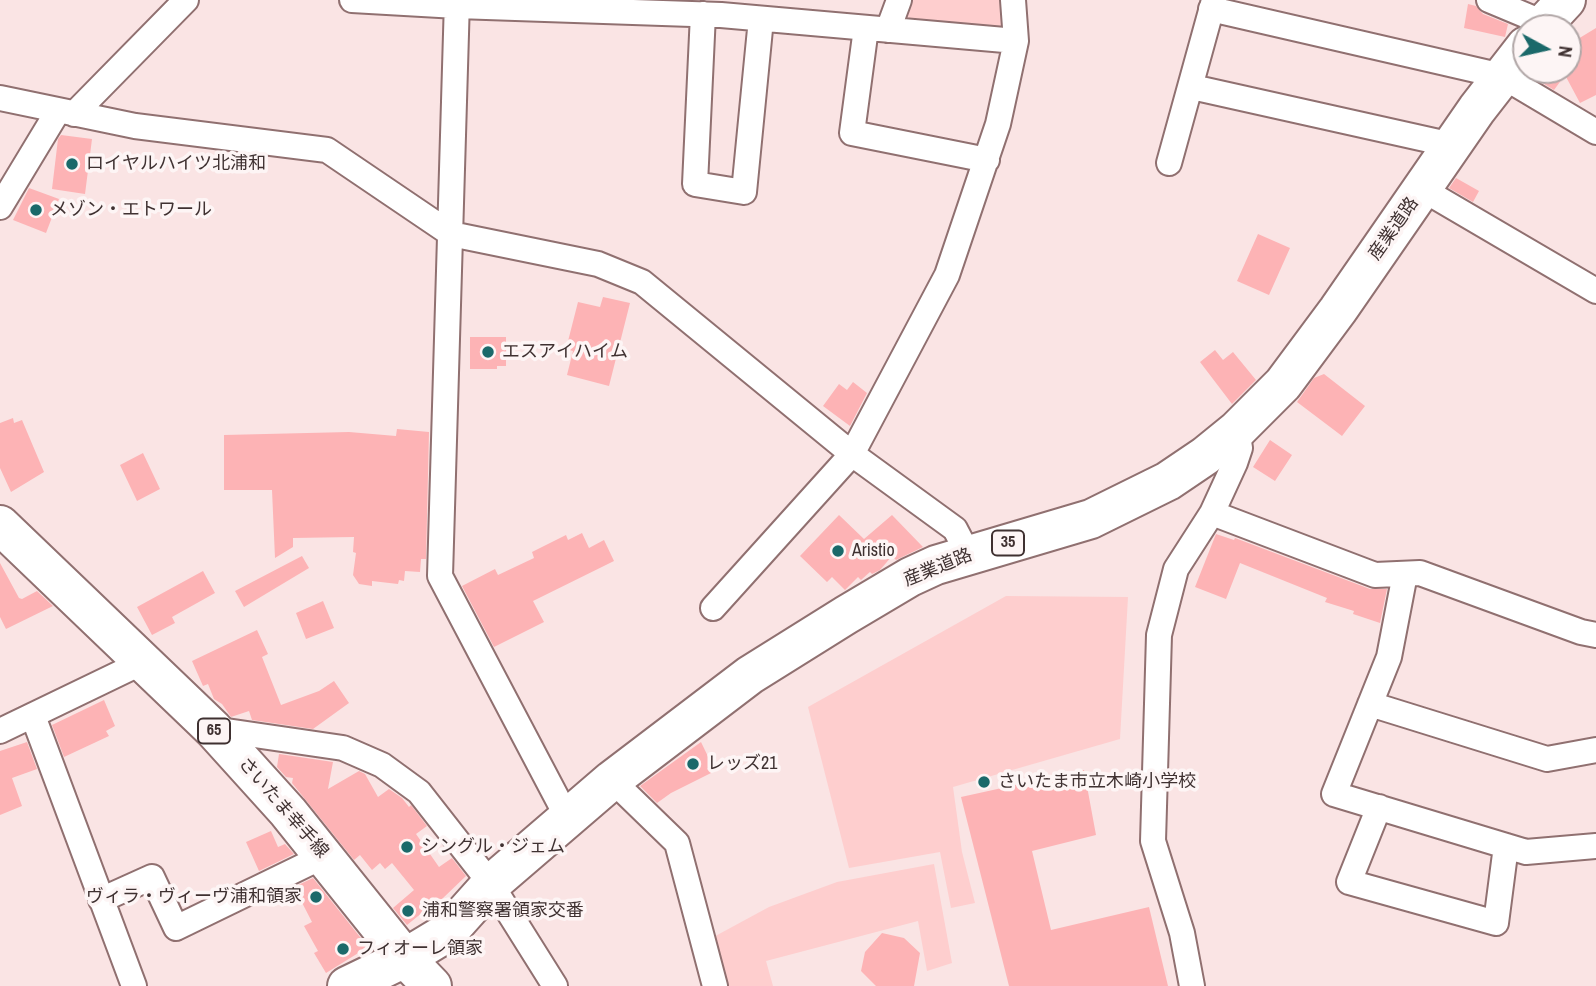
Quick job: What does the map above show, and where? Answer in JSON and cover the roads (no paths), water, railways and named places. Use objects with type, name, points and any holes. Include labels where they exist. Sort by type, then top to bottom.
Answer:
[{"type":"main road","name":"産業道路","points":[[347,986],[405,958],[448,932],[491,884],[567,817],[695,714],[771,662],[910,577],[968,554],[1091,519],[1122,505],[1168,481],[1237,430],[1283,384],[1300,362],[1512,64]]},
{"type":"main road","name":"さいたま幸手線","points":[[0,525],[213,729],[288,812],[405,958],[432,986]]},
{"type":"street","points":[[0,207],[66,113],[186,0]]},
{"type":"street","points":[[352,0],[703,14],[1016,41]]},
{"type":"street","points":[[900,0],[877,29],[852,133],[987,160]]},
{"type":"street","points":[[713,608],[852,454],[947,275],[998,124],[1016,41],[1013,0]]},
{"type":"street","points":[[1489,0],[1521,14]]},
{"type":"street","points":[[457,3],[440,576],[567,817]]},
{"type":"street","points":[[1169,163],[1192,87],[1212,4],[1502,76],[1596,132]]},
{"type":"street","points":[[703,14],[695,184],[744,192],[761,19]]},
{"type":"street","points":[[1192,87],[1452,145]]},
{"type":"street","points":[[0,98],[135,126],[327,150],[451,234],[598,264],[642,282],[852,454],[955,529],[968,554]]},
{"type":"street","points":[[1422,189],[1596,291]]},
{"type":"street","points":[[1192,986],[1182,933],[1153,841],[1159,635],[1176,569],[1212,513],[1240,448],[1237,430]]},
{"type":"street","points":[[1212,513],[1376,575],[1420,573],[1581,632],[1596,635]]},
{"type":"street","points":[[1405,574],[1389,657],[1334,794],[1525,852],[1596,846],[1596,840]]},
{"type":"street","points":[[0,731],[143,662]]},
{"type":"street","points":[[1370,704],[1547,759],[1596,750]]},
{"type":"street","points":[[33,716],[134,986]]},
{"type":"street","points":[[213,729],[342,748],[382,765],[419,792],[491,884],[555,986]]},
{"type":"street","points":[[612,780],[677,843],[715,986]]},
{"type":"street","points":[[1379,807],[1349,882],[1496,923],[1506,846]]},
{"type":"street","points":[[100,900],[152,877],[176,928],[324,856]]},
{"type":"place","name":"ロイヤルハイツ北浦和","points":[[72,164]]},
{"type":"place","name":"メゾン・エトワール","points":[[36,210]]},
{"type":"place","name":"エスアイハイム","points":[[488,352]]},
{"type":"place","name":"Aristio","points":[[838,551]]},
{"type":"place","name":"レッズ21","points":[[693,764]]},
{"type":"place","name":"さいたま市立木崎小学校","points":[[984,782]]},
{"type":"place","name":"シングル・ジェム","points":[[407,847]]},
{"type":"place","name":"ヴィラ・ヴィーヴ浦和領家","points":[[316,897]]},
{"type":"place","name":"浦和警察署領家交番","points":[[408,911]]},
{"type":"place","name":"フィオーレ領家","points":[[343,949]]}]
